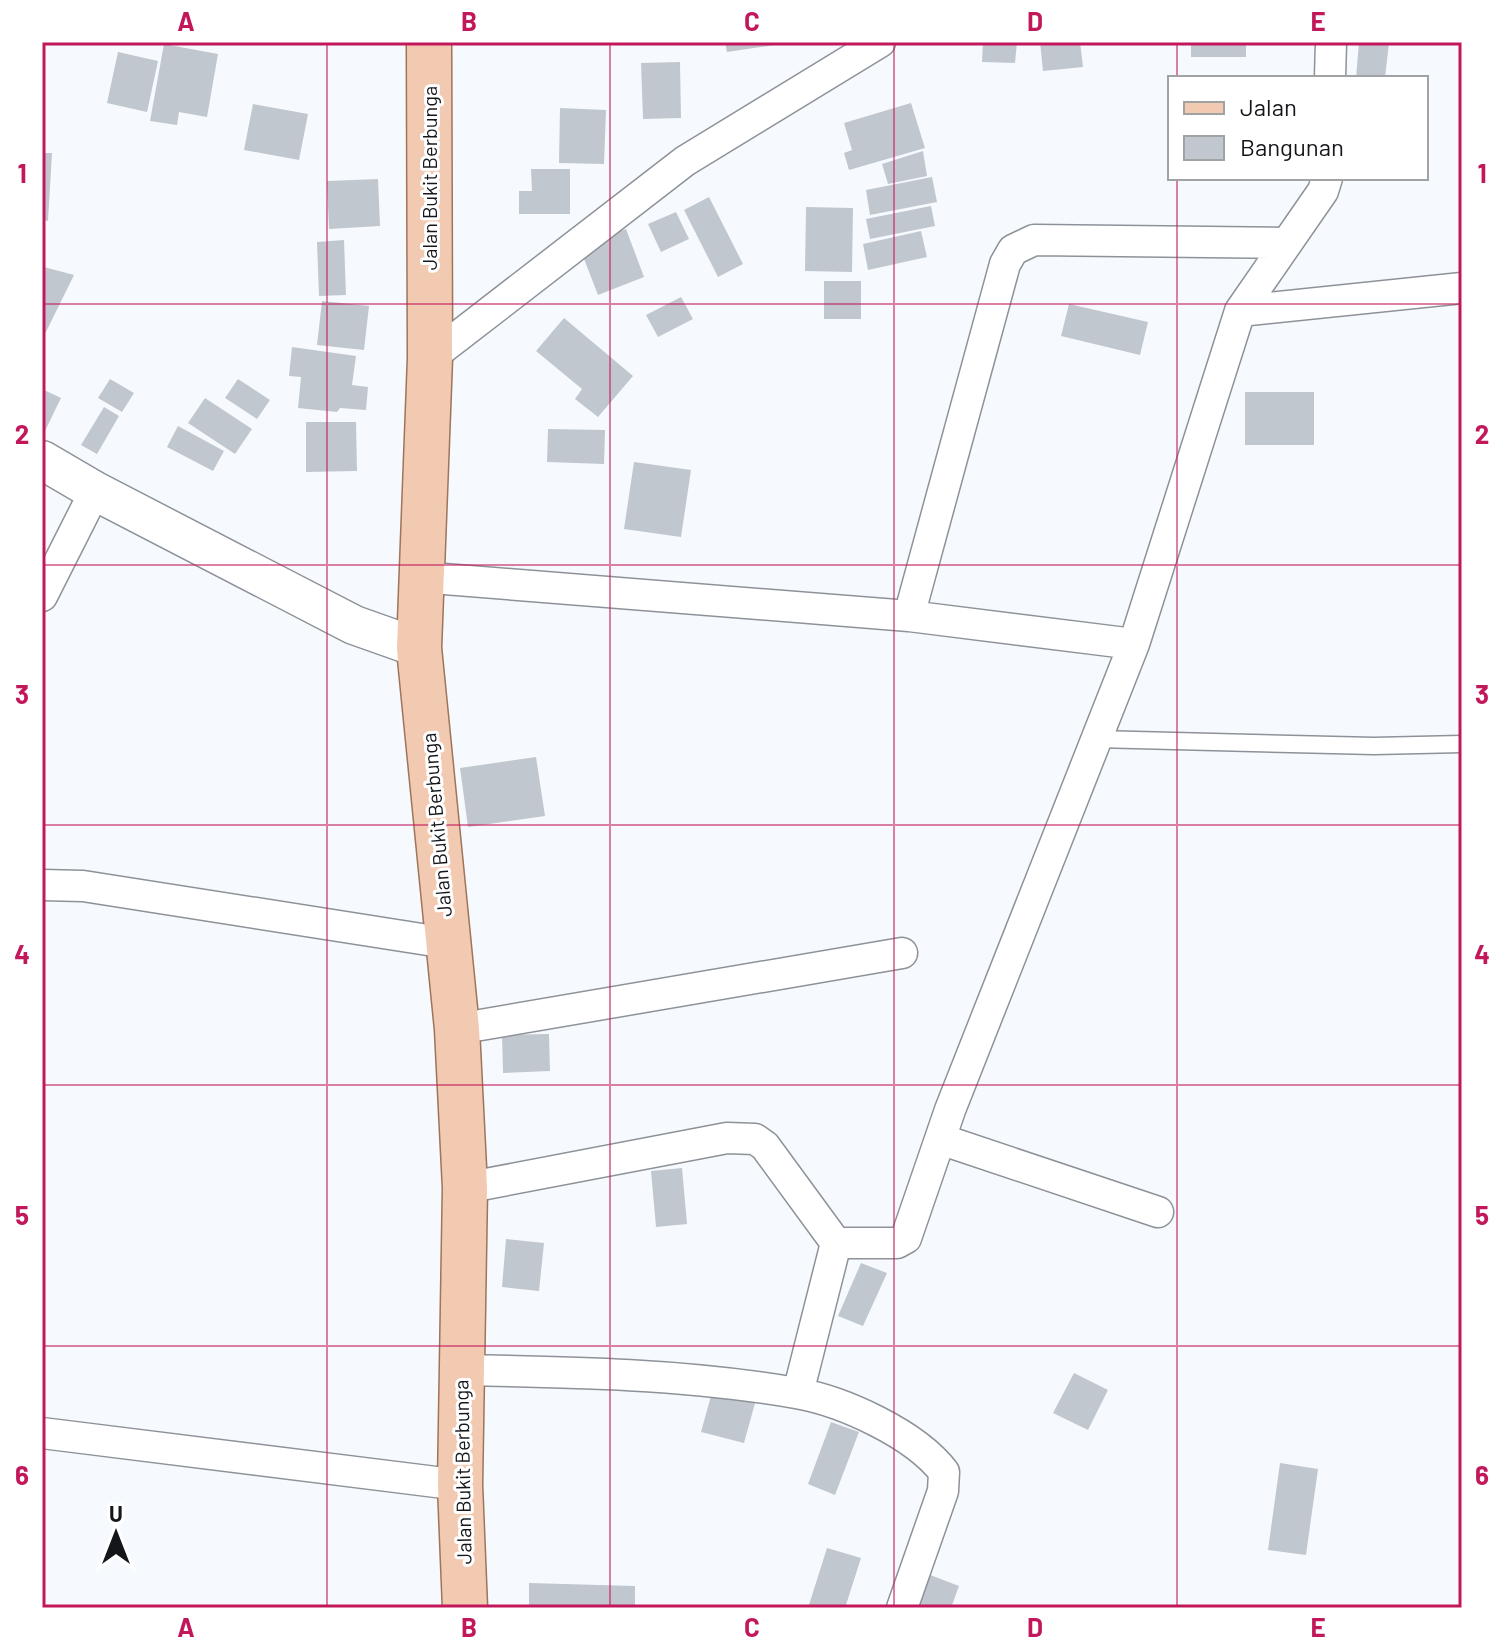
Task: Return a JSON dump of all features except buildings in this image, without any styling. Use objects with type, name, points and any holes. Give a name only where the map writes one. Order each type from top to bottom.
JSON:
[{"type":"main road","name":"Jalan Bukit Berbunga","points":[[429,42],[430,358],[419,577],[419,648],[457,1029],[465,1188],[460,1485],[465,1608]]},
{"type":"street","points":[[430,358],[685,161],[880,42]]},
{"type":"street","points":[[1330,76],[1331,42]]},
{"type":"street","points":[[836,1243],[897,1243],[906,1238],[940,1139],[1134,644],[1240,311],[1323,191],[1326,180]]},
{"type":"street","points":[[909,616],[1005,264],[1013,250],[1034,240],[1285,243]]},
{"type":"street","points":[[1240,311],[1462,288]]},
{"type":"street","points":[[42,460],[95,491],[354,625],[419,648]]},
{"type":"street","points":[[42,596],[95,491]]},
{"type":"street","points":[[419,577],[909,616],[1134,644]]},
{"type":"street","points":[[42,885],[83,886],[447,943]]},
{"type":"street","points":[[457,1029],[902,953]]},
{"type":"street","points":[[465,1188],[727,1138],[755,1139],[765,1146],[836,1243]]},
{"type":"street","points":[[940,1139],[1158,1212]]},
{"type":"street","points":[[798,1393],[836,1243]]},
{"type":"street","points":[[461,1370],[602,1373],[798,1393],[870,1417],[934,1459],[944,1472],[943,1491],[902,1608]]},
{"type":"street","points":[[42,1433],[460,1485]]},
{"type":"lane","points":[[1096,739],[1374,746],[1462,744]]}]
